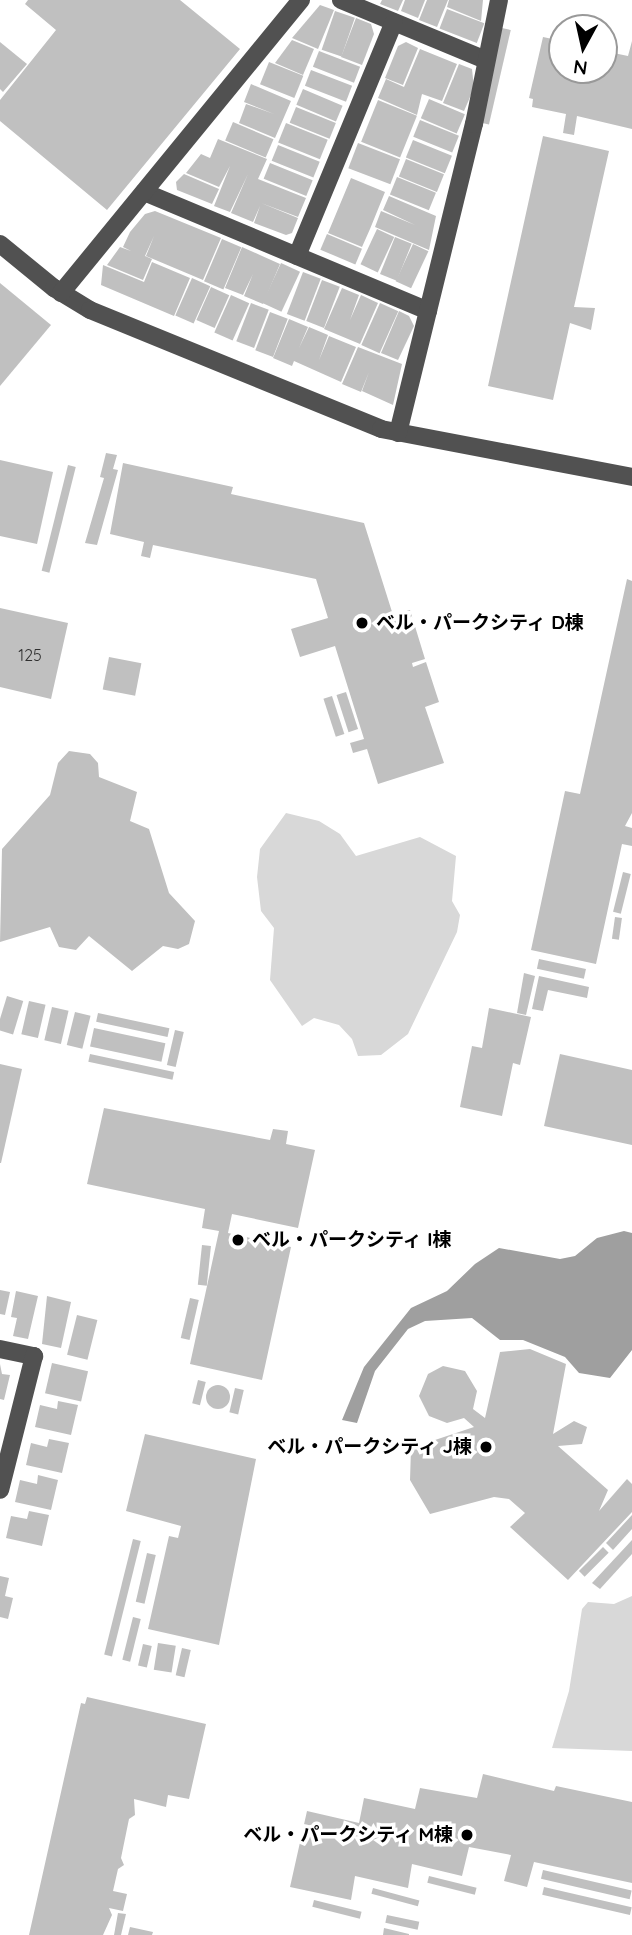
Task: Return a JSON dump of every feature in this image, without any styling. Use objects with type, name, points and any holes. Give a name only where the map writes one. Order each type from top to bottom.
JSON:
[{"type":"street","points":[[61,293],[302,0]]},
{"type":"street","points":[[341,0],[486,60]]},
{"type":"street","points":[[398,433],[499,0]]},
{"type":"street","points":[[297,256],[394,22]]},
{"type":"street","points":[[144,191],[428,311]]},
{"type":"street","points":[[0,244],[61,293],[90,310],[398,433],[632,477]]},
{"type":"street","points":[[0,1349],[34,1356],[0,1490]]},
{"type":"shaded area","points":[[286,813],[319,821],[340,834],[356,856],[420,837],[456,856],[452,901],[460,915],[457,932],[408,1034],[381,1055],[358,1056],[352,1039],[339,1025],[314,1018],[302,1026],[270,980],[274,928],[261,911],[257,877],[260,849]]},
{"type":"shaded area","points":[[624,1231],[632,1233],[632,1350],[610,1378],[579,1373],[565,1357],[523,1340],[500,1340],[472,1318],[425,1321],[408,1329],[375,1371],[357,1423],[342,1420],[364,1367],[411,1308],[447,1291],[475,1264],[499,1248],[560,1259],[575,1256],[597,1238]]},
{"type":"shaded area","points":[[632,1596],[632,1751],[552,1748],[569,1691],[582,1609],[588,1602],[614,1604]]},
{"type":"building","points":[[28,0],[180,0],[240,49],[107,210],[0,121],[0,100],[56,30],[25,4]]},
{"type":"building","points":[[382,0],[403,0],[398,11],[380,4]]},
{"type":"building","points":[[405,0],[425,0],[418,18],[401,11]]},
{"type":"building","points":[[427,0],[448,0],[437,27],[419,20]]},
{"type":"building","points":[[449,0],[483,0],[481,21],[447,7]]},
{"type":"building","points":[[320,5],[334,10],[318,49],[292,38]]},
{"type":"building","points":[[447,9],[484,23],[477,43],[439,29]]},
{"type":"building","points":[[335,11],[355,18],[342,57],[322,50]]},
{"type":"building","points":[[356,18],[371,24],[374,34],[362,65],[341,57]]},
{"type":"building","points":[[502,28],[511,30],[489,125],[480,123]]},
{"type":"building","points":[[543,37],[548,38],[548,84],[618,84],[618,54],[628,56],[632,41],[632,129],[577,116],[574,135],[563,133],[566,114],[532,107],[533,99],[529,98]]},
{"type":"building","points":[[292,40],[314,49],[303,75],[275,63]]},
{"type":"building","points":[[0,42],[27,64],[3,92],[0,89]]},
{"type":"building","points":[[406,42],[418,48],[403,85],[385,78],[398,46]]},
{"type":"building","points":[[420,49],[457,64],[442,101],[422,94],[417,115],[378,98],[386,79],[404,87]]},
{"type":"building","points":[[319,51],[360,67],[354,83],[313,67]]},
{"type":"building","points":[[269,62],[303,76],[294,98],[260,84]]},
{"type":"building","points":[[459,64],[472,69],[474,88],[464,111],[443,103]]},
{"type":"building","points":[[311,70],[352,86],[346,102],[305,86]]},
{"type":"building","points":[[251,84],[291,101],[275,138],[239,123],[246,104],[274,114],[244,102]]},
{"type":"building","points":[[303,89],[343,106],[336,121],[296,105]]},
{"type":"building","points":[[429,99],[465,114],[457,134],[421,118]]},
{"type":"building","points":[[378,100],[417,116],[400,157],[361,142]]},
{"type":"building","points":[[296,107],[336,123],[330,139],[290,123]]},
{"type":"building","points":[[420,120],[459,136],[452,152],[413,137]]},
{"type":"building","points":[[233,122],[274,139],[266,158],[225,140]]},
{"type":"building","points":[[286,123],[328,140],[320,159],[278,142]]},
{"type":"building","points":[[543,136],[609,151],[574,307],[595,308],[591,330],[570,323],[553,400],[488,386]]},
{"type":"building","points":[[218,139],[267,159],[258,179],[306,198],[298,217],[261,203],[298,218],[292,233],[286,235],[254,223],[260,206],[253,222],[231,213],[248,174],[230,212],[214,206],[230,166],[219,187],[186,173],[201,154],[210,158]]},
{"type":"building","points":[[413,140],[452,156],[445,173],[406,158]]},
{"type":"building","points":[[358,143],[400,159],[390,184],[348,168]]},
{"type":"building","points":[[278,145],[320,162],[313,178],[272,161]]},
{"type":"building","points":[[406,159],[444,174],[437,192],[399,177]]},
{"type":"building","points":[[270,163],[313,180],[306,196],[264,179]]},
{"type":"building","points":[[184,174],[219,189],[212,204],[177,190],[176,182]]},
{"type":"building","points":[[397,177],[436,193],[429,210],[390,195]]},
{"type":"building","points":[[351,178],[385,192],[362,247],[328,233]]},
{"type":"building","points":[[389,196],[436,216],[429,250],[375,227],[381,211],[415,225],[383,210]]},
{"type":"building","points":[[155,211],[221,238],[203,280],[146,256],[154,236],[145,256],[152,259],[143,280],[107,265],[120,247],[131,251],[123,247],[130,232],[145,214]]},
{"type":"building","points":[[377,229],[394,237],[378,272],[361,264]]},
{"type":"building","points":[[327,234],[362,249],[355,264],[320,250]]},
{"type":"building","points":[[395,237],[412,244],[397,281],[380,274]]},
{"type":"building","points":[[222,239],[241,247],[223,290],[204,281]]},
{"type":"building","points":[[413,244],[428,251],[411,288],[396,281]]},
{"type":"building","points":[[242,247],[280,264],[263,304],[244,296],[253,274],[243,295],[225,288]]},
{"type":"building","points":[[152,262],[190,278],[174,316],[101,285],[103,265],[144,282]]},
{"type":"building","points":[[281,263],[300,272],[281,312],[262,303]]},
{"type":"building","points":[[303,272],[321,279],[305,321],[287,314]]},
{"type":"building","points":[[192,278],[210,286],[194,324],[175,315]]},
{"type":"building","points":[[322,280],[340,287],[324,328],[306,321]]},
{"type":"building","points":[[0,283],[51,325],[0,386]]},
{"type":"building","points":[[211,287],[229,295],[215,328],[196,320]]},
{"type":"building","points":[[342,288],[359,295],[350,320],[361,295],[378,303],[360,344],[324,329]]},
{"type":"building","points":[[231,295],[249,303],[233,341],[214,332]]},
{"type":"building","points":[[251,303],[269,310],[254,348],[236,341]]},
{"type":"building","points":[[380,303],[398,311],[380,353],[361,345]]},
{"type":"building","points":[[399,311],[409,316],[414,326],[398,360],[381,353]]},
{"type":"building","points":[[270,312],[288,319],[273,357],[255,350]]},
{"type":"building","points":[[289,319],[308,327],[299,348],[309,327],[328,335],[319,360],[329,336],[356,347],[341,382],[294,361],[292,366],[273,358]]},
{"type":"building","points":[[358,347],[402,364],[393,405],[362,391],[369,372],[361,392],[342,384]]},
{"type":"building","points":[[106,453],[117,455],[113,469],[118,470],[97,545],[85,543],[104,478],[100,477]]},
{"type":"building","points":[[0,460],[53,472],[37,544],[0,536]]},
{"type":"building","name":"ベル・パークシティ D棟","points":[[123,463],[233,487],[231,494],[364,523],[393,615],[410,610],[425,659],[412,663],[413,667],[426,662],[439,702],[425,707],[444,763],[378,784],[367,749],[353,753],[350,743],[364,739],[335,646],[300,657],[291,629],[328,618],[316,579],[153,545],[150,558],[141,556],[144,542],[110,534]]},
{"type":"building","points":[[68,465],[76,467],[49,573],[42,571]]},
{"type":"building","points":[[627,579],[632,581],[632,813],[625,826],[632,828],[632,846],[622,844],[596,964],[531,950],[565,791],[580,794]]},
{"type":"building","points":[[0,608],[68,623],[51,699],[0,687]]},
{"type":"building","points":[[109,657],[141,663],[135,696],[103,689]]},
{"type":"building","points":[[346,692],[358,729],[349,732],[336,695]]},
{"type":"building","points":[[332,696],[344,734],[336,737],[323,699]]},
{"type":"building","points":[[69,751],[90,754],[98,763],[99,777],[137,792],[130,821],[149,829],[169,893],[195,921],[189,944],[178,949],[163,946],[132,971],[89,936],[76,950],[59,947],[50,927],[0,942],[2,849],[50,795],[58,763]]},
{"type":"building","points":[[623,872],[631,874],[621,914],[613,912]]},
{"type":"building","points":[[615,917],[622,918],[619,940],[612,939]]},
{"type":"building","points":[[539,959],[586,969],[584,979],[537,969]]},
{"type":"building","points":[[524,973],[535,976],[526,1015],[517,1013]]},
{"type":"building","points":[[539,976],[589,987],[587,998],[548,990],[543,1011],[532,1009]]},
{"type":"building","points":[[7,996],[23,1001],[13,1034],[0,1030],[0,1019]]},
{"type":"building","points":[[29,1001],[46,1005],[38,1038],[21,1034]]},
{"type":"building","points":[[52,1007],[69,1011],[61,1044],[44,1040]]},
{"type":"building","points":[[489,1008],[531,1017],[520,1065],[513,1063],[502,1116],[460,1107],[472,1046],[482,1048]]},
{"type":"building","points":[[75,1012],[91,1016],[82,1049],[67,1045]]},
{"type":"building","points":[[98,1013],[169,1028],[168,1037],[96,1022]]},
{"type":"building","points":[[94,1028],[165,1043],[161,1062],[90,1047]]},
{"type":"building","points":[[175,1030],[184,1032],[176,1067],[167,1065]]},
{"type":"building","points":[[90,1054],[174,1072],[172,1080],[88,1062]]},
{"type":"building","points":[[560,1054],[632,1070],[632,1145],[544,1126]]},
{"type":"building","points":[[0,1064],[22,1069],[1,1163],[0,1163]]},
{"type":"building","name":"ベル・パークシティ I棟","points":[[104,1108],[270,1140],[273,1129],[288,1131],[286,1144],[315,1150],[298,1228],[232,1214],[228,1233],[291,1247],[262,1380],[190,1364],[219,1231],[202,1228],[205,1209],[87,1184]]},
{"type":"building","points":[[202,1245],[211,1246],[207,1286],[198,1285]]},
{"type":"building","points":[[0,1290],[10,1292],[5,1315],[0,1314]]},
{"type":"building","points":[[16,1291],[38,1296],[28,1339],[13,1336],[17,1318],[11,1317]]},
{"type":"building","points":[[47,1296],[71,1302],[61,1348],[42,1344]]},
{"type":"building","points":[[190,1298],[199,1300],[190,1340],[181,1338]]},
{"type":"building","points":[[77,1315],[97,1320],[87,1360],[67,1355]]},
{"type":"building","name":"ベル・パークシティ J棟","points":[[530,1349],[566,1364],[553,1434],[574,1421],[587,1427],[582,1444],[558,1446],[608,1490],[599,1511],[627,1479],[632,1484],[632,1512],[568,1580],[510,1527],[525,1513],[509,1499],[494,1497],[430,1514],[410,1480],[411,1448],[474,1427],[464,1418],[447,1423],[429,1416],[419,1396],[428,1374],[443,1366],[465,1371],[477,1391],[473,1409],[485,1418],[500,1352]]},
{"type":"building","points":[[52,1363],[88,1371],[81,1402],[45,1393]]},
{"type":"building","points":[[0,1364],[2,1374],[10,1375],[4,1400],[0,1399]]},
{"type":"building","points":[[198,1380],[206,1382],[200,1405],[192,1403]]},
{"type":"building","points":[[218,1385],[229,1392],[230,1397],[223,1408],[218,1409],[207,1402],[206,1397],[213,1386]]},
{"type":"building","points":[[235,1388],[244,1390],[238,1414],[229,1412]]},
{"type":"building","points":[[58,1401],[78,1405],[71,1435],[35,1427],[40,1405],[57,1409]]},
{"type":"building","points":[[145,1434],[256,1459],[219,1645],[148,1629],[169,1536],[178,1538],[181,1526],[126,1511]]},
{"type":"building","points":[[49,1439],[69,1443],[62,1473],[26,1465],[31,1443],[47,1447]]},
{"type":"building","points":[[38,1475],[58,1480],[51,1510],[15,1502],[20,1480],[37,1484]]},
{"type":"building","points":[[29,1511],[49,1515],[42,1546],[6,1538],[11,1516],[27,1519]]},
{"type":"building","points":[[632,1515],[632,1529],[613,1550],[606,1543]]},
{"type":"building","points":[[133,1539],[141,1541],[112,1656],[104,1654]]},
{"type":"building","points":[[632,1540],[632,1554],[600,1589],[592,1583]]},
{"type":"building","points":[[603,1547],[609,1553],[585,1577],[579,1571]]},
{"type":"building","points":[[147,1553],[156,1555],[145,1604],[136,1602]]},
{"type":"building","points":[[0,1576],[9,1578],[5,1596],[13,1598],[8,1619],[0,1617]]},
{"type":"building","points":[[133,1617],[141,1619],[130,1662],[122,1660]]},
{"type":"building","points":[[158,1643],[176,1646],[172,1672],[154,1670]]},
{"type":"building","points":[[143,1644],[152,1646],[147,1667],[138,1665]]},
{"type":"building","points":[[182,1648],[191,1650],[184,1677],[176,1675]]},
{"type":"building","points":[[87,1697],[206,1724],[189,1799],[168,1795],[166,1807],[134,1799],[135,1815],[129,1819],[121,1858],[124,1865],[118,1869],[113,1891],[127,1894],[123,1911],[109,1908],[112,1915],[103,1935],[29,1935],[81,1703],[85,1704]]},
{"type":"building","name":"ベル・パークシティ M棟","points":[[483,1774],[554,1791],[556,1786],[632,1802],[632,1883],[534,1862],[527,1887],[504,1881],[511,1855],[469,1847],[462,1876],[412,1864],[408,1888],[355,1876],[351,1900],[290,1887],[307,1811],[359,1823],[364,1798],[415,1809],[420,1788],[477,1798]]},
{"type":"building","points":[[543,1870],[632,1890],[630,1899],[541,1879]]},
{"type":"building","points":[[429,1876],[477,1888],[475,1895],[427,1883]]},
{"type":"building","points":[[544,1887],[632,1907],[630,1915],[542,1895]]},
{"type":"building","points":[[373,1888],[419,1900],[418,1906],[371,1894]]},
{"type":"building","points":[[314,1900],[362,1912],[360,1919],[312,1907]]},
{"type":"building","points":[[118,1913],[126,1914],[121,1935],[114,1935]]},
{"type":"building","points":[[387,1915],[419,1922],[418,1930],[385,1923]]},
{"type":"building","points":[[130,1927],[153,1932],[152,1935],[128,1935]]},
{"type":"building","points":[[384,1928],[409,1934],[409,1935],[383,1935]]},
{"type":"place","name":"ベル・パークシティ D棟","points":[[362,623]]},
{"type":"place","name":"ベル・パークシティ I棟","points":[[238,1240]]},
{"type":"place","name":"ベル・パークシティ J棟","points":[[486,1447]]},
{"type":"place","name":"ベル・パークシティ M棟","points":[[467,1835]]}]
